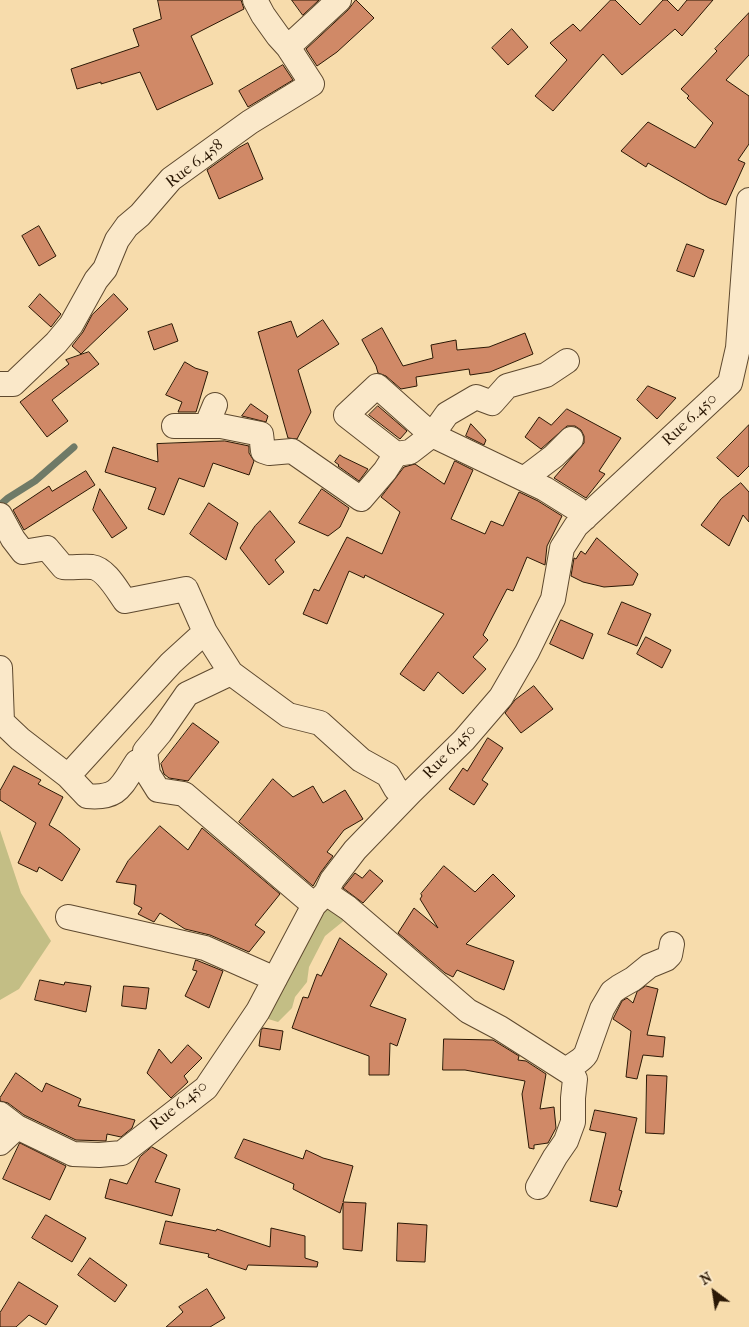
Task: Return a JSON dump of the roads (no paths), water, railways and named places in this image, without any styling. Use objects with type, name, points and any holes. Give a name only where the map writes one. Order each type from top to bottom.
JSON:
[{"type":"street","name":"Rue 6.458","points":[[0,384],[13,384],[56,343],[71,325],[96,280],[105,269],[117,240],[127,226],[140,215],[171,179],[250,122],[312,84],[255,0]]},
{"type":"street","points":[[288,47],[339,0]]},
{"type":"street","name":"Rue 6.450","points":[[6,1128],[72,1154],[99,1155],[122,1153],[206,1088],[258,1011],[284,960],[332,880],[355,850],[464,740],[501,697],[527,652],[553,599],[562,548],[576,526],[730,383],[738,348],[749,200]]},
{"type":"street","points":[[567,361],[546,375],[507,386],[492,403],[476,398],[447,414],[432,435],[410,452],[396,454],[346,416],[378,386],[432,435],[525,478],[577,509],[585,518]]},
{"type":"street","points":[[174,426],[218,416],[261,434],[263,451],[269,453],[292,451],[361,499],[385,471],[396,454]]},
{"type":"street","points":[[525,478],[554,456],[571,439]]},
{"type":"street","points":[[0,515],[13,539],[23,552],[47,548],[63,567],[98,569],[125,601],[186,589],[205,632],[231,673],[288,715],[320,723],[361,760],[388,775],[396,789],[402,793],[411,792]]},
{"type":"street","points":[[68,776],[171,663],[205,632]]},
{"type":"street","points":[[0,668],[2,722],[20,739],[68,776],[87,796],[108,796],[118,791],[137,762],[148,774],[158,790],[184,794],[320,899],[362,919],[468,1011],[500,1028],[566,1070],[575,1079],[573,1122],[566,1141],[555,1156],[538,1187]]},
{"type":"street","points":[[148,774],[145,752],[187,694],[231,673]]},
{"type":"street","points":[[68,917],[205,948],[275,979]]},
{"type":"street","points":[[566,1070],[574,1063],[583,1059],[586,1054],[602,1009],[612,992],[633,979],[648,966],[666,959],[670,955],[672,944]]},
{"type":"waterway","points":[[0,505],[35,481],[74,447]]}]
